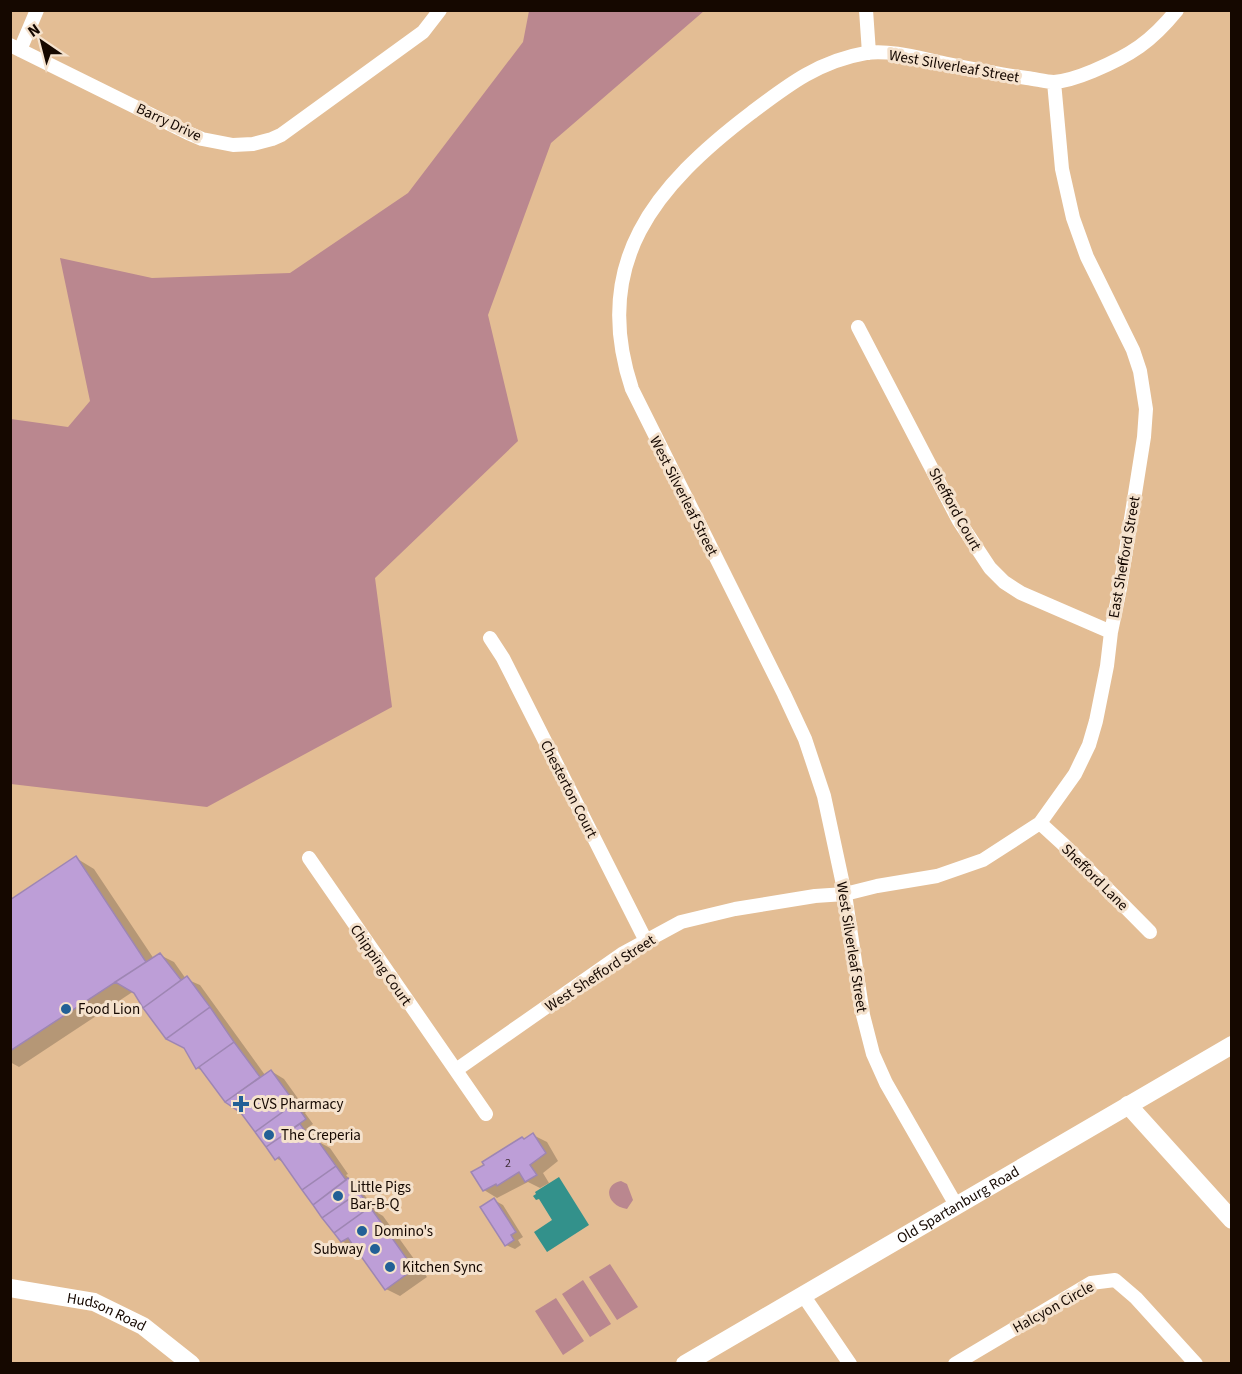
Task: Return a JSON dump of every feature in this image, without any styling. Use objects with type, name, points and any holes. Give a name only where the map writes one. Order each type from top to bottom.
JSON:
[{"type":"street","points":[[15,47],[37,10]]},
{"type":"street","name":"Barry Drive","points":[[15,47],[188,133],[233,145],[253,144],[281,135],[423,32],[440,10]]},
{"type":"street","points":[[866,10],[869,53]]},
{"type":"street","points":[[1054,82],[1079,77],[1123,58],[1151,38],[1177,10]]},
{"type":"street","name":"West Silverleaf Street","points":[[956,1205],[886,1083],[873,1054],[862,1015],[845,894],[824,796],[805,739],[640,409],[625,370],[618,318],[622,281],[636,237],[655,205],[674,181],[738,123],[798,78],[842,58],[869,53],[897,54],[1009,76],[1054,82]]},
{"type":"street","name":"East Shefford Street","points":[[845,894],[937,876],[964,868],[998,852],[1040,823],[1075,774],[1089,745],[1107,666],[1125,558],[1144,437],[1145,391],[1133,350],[1087,257],[1073,218],[1062,169],[1054,82]]},
{"type":"street","name":"Shefford Court","points":[[858,327],[958,520],[990,568],[1004,582],[1021,593],[1111,632]]},
{"type":"street","name":"Chesterton Court","points":[[490,638],[503,658],[646,941]]},
{"type":"street","name":"Shefford Lane","points":[[1040,823],[1150,932]]},
{"type":"street","name":"Chipping Court","points":[[309,858],[456,1070]]},
{"type":"street","name":"West Shefford Street","points":[[456,1070],[622,954],[681,922],[708,914],[815,896],[845,894]]},
{"type":"street","name":"Old Spartanburg Road","points":[[685,1364],[1232,1045]]},
{"type":"street","points":[[456,1070],[486,1114]]},
{"type":"street","points":[[1128,1105],[1232,1220]]},
{"type":"street","name":"Halcyon Circle","points":[[955,1364],[1091,1283],[1115,1280],[1136,1298],[1196,1364]]},
{"type":"street","name":"Hudson Road","points":[[10,1288],[94,1302],[143,1326],[191,1364]]},
{"type":"street","points":[[803,1295],[850,1364]]},
{"type":"shaded area","points":[[529,11],[704,11],[551,143],[488,315],[518,441],[375,578],[392,707],[207,807],[11,784],[11,419],[68,427],[90,401],[60,258],[152,278],[290,273],[408,193],[523,42]]},
{"type":"shaded area","points":[[621,1181],[627,1184],[633,1200],[627,1209],[615,1204],[609,1195],[611,1187]]},
{"type":"shaded area","points":[[610,1264],[638,1307],[617,1320],[589,1277]]},
{"type":"shaded area","points":[[583,1280],[611,1324],[590,1337],[562,1294]]},
{"type":"shaded area","points":[[556,1298],[584,1341],[563,1355],[535,1311]]},
{"type":"water","points":[[559,1177],[589,1225],[547,1252],[534,1232],[552,1220],[539,1199],[536,1200],[533,1196],[535,1192]]},
{"type":"building","points":[[76,856],[146,962],[10,1051],[10,900]]},
{"type":"building","points":[[160,953],[181,980],[143,1008],[134,993],[115,982]]},
{"type":"building","points":[[187,976],[210,1007],[166,1039],[143,1008]]},
{"type":"building","points":[[210,1007],[234,1042],[196,1069],[184,1048],[166,1039]]},
{"type":"building","points":[[234,1042],[260,1077],[225,1102],[199,1067]]},
{"type":"building","points":[[271,1070],[295,1103],[255,1132],[241,1113],[225,1102]]},
{"type":"building","points":[[295,1103],[306,1119],[266,1147],[255,1132]]},
{"type":"building","points":[[300,1124],[312,1141],[316,1138],[336,1166],[302,1190],[279,1157],[275,1160],[266,1147]]},
{"type":"building","points":[[533,1133],[546,1153],[530,1165],[537,1175],[525,1182],[519,1172],[497,1186],[496,1184],[483,1191],[471,1172],[484,1165],[482,1162],[522,1137],[524,1139]]},
{"type":"building","points":[[336,1166],[346,1180],[313,1205],[302,1190]]},
{"type":"building","points":[[348,1178],[359,1192],[322,1218],[313,1205]]},
{"type":"building","points":[[359,1192],[370,1207],[334,1233],[322,1218]]},
{"type":"building","points":[[494,1198],[516,1232],[511,1235],[514,1240],[505,1246],[480,1207]]},
{"type":"building","points":[[370,1207],[414,1269],[385,1290],[348,1238],[341,1242],[334,1233]]},
{"type":"place","name":"Food Lion","points":[[66,1009]]},
{"type":"place","name":"CVS Pharmacy","points":[[241,1104]]},
{"type":"place","name":"The Creperia","points":[[269,1135]]},
{"type":"place","name":"Little Pigs Bar-B-Q","points":[[338,1196]]},
{"type":"place","name":"Domino's","points":[[362,1231]]},
{"type":"place","name":"Subway","points":[[375,1249]]},
{"type":"place","name":"Kitchen Sync","points":[[390,1267]]}]
